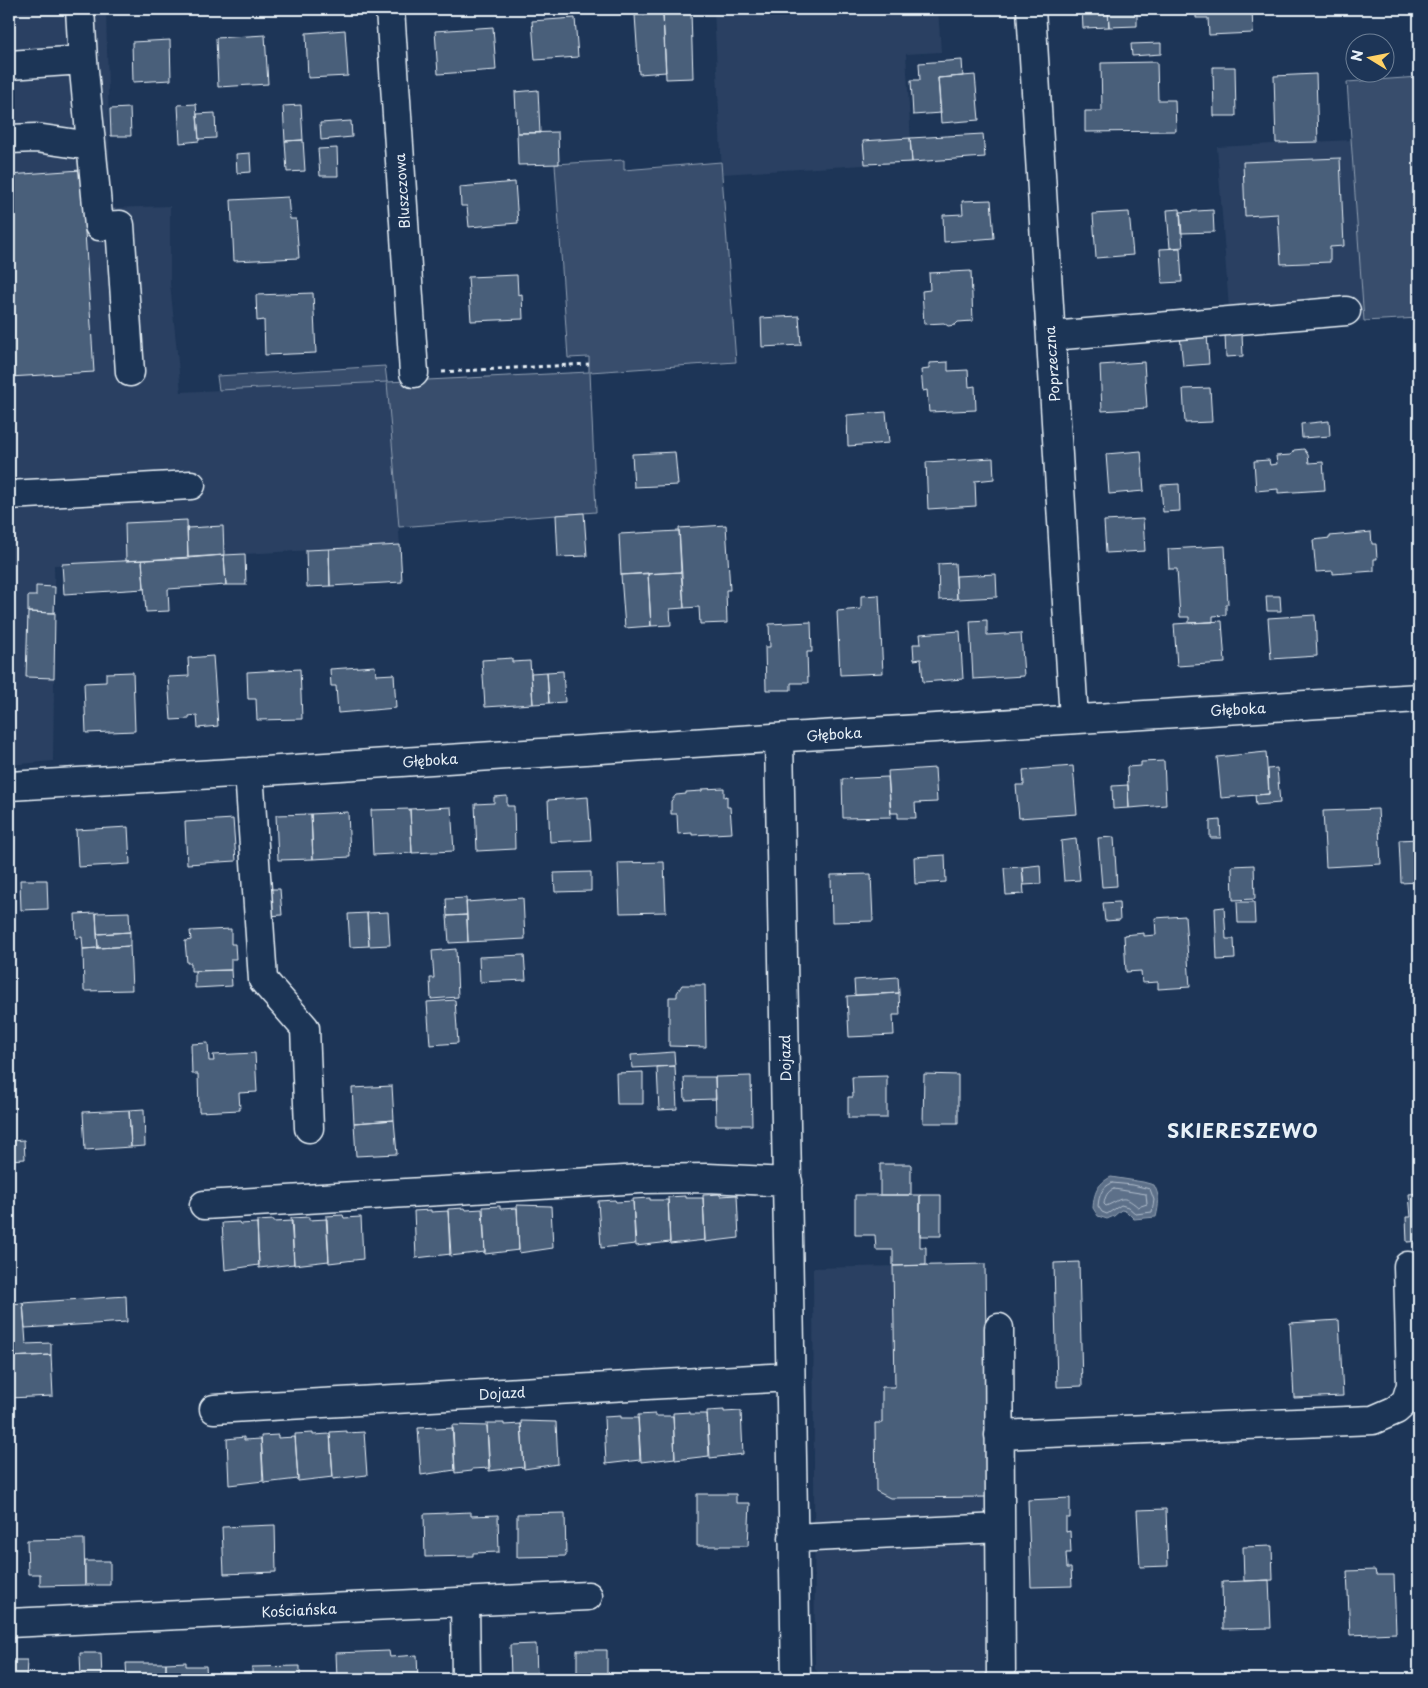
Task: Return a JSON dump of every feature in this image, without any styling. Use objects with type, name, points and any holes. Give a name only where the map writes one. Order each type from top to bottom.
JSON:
[{"type":"street","points":[[80,9],[99,226],[120,225],[130,372]]},
{"type":"street","name":"Bluszczowa","points":[[390,9],[414,373]]},
{"type":"street","name":"Poprzeczna","points":[[1030,9],[1074,719]]},
{"type":"street","points":[[9,65],[83,60]]},
{"type":"street","points":[[9,138],[36,138],[91,146]]},
{"type":"street","points":[[1051,336],[1346,311]]},
{"type":"street","points":[[9,495],[191,485]]},
{"type":"street","name":"Głęboka","points":[[9,786],[1419,698]]},
{"type":"street","name":"Dojazd","points":[[778,738],[788,1182],[796,1679]]},
{"type":"street","points":[[249,772],[263,980],[305,1028],[309,1128]]},
{"type":"street","points":[[204,1205],[640,1179],[708,1178],[788,1182]]},
{"type":"street","points":[[999,1436],[1374,1420],[1396,1410],[1406,1402],[1411,1385],[1408,1266]]},
{"type":"street","points":[[999,1328],[1002,1679]]},
{"type":"street","name":"Dojazd","points":[[214,1409],[790,1378]]},
{"type":"street","points":[[793,1538],[1000,1528]]},
{"type":"street","name":"Kościańska","points":[[9,1623],[588,1596]]},
{"type":"street","points":[[465,1602],[466,1679]]},
{"type":"path","points":[[414,373],[589,364]]},
{"type":"shaded area","points":[[9,9],[106,9],[111,208],[170,206],[170,283],[181,392],[387,382],[400,545],[54,565],[53,761],[9,765]]},
{"type":"shaded area","points":[[714,9],[938,9],[941,52],[906,54],[912,162],[722,174]]},
{"type":"shaded area","points":[[1419,77],[1419,318],[1364,321],[1347,82],[1396,82],[1396,79]]},
{"type":"shaded area","points":[[1352,140],[1364,321],[1207,334],[1229,309],[1217,147]]},
{"type":"shaded area","points":[[624,160],[624,170],[721,162],[736,362],[590,372],[596,512],[399,527],[387,382],[589,372],[589,357],[568,358],[555,164]]},
{"type":"shaded area","points":[[385,366],[387,382],[219,390],[217,376]]},
{"type":"shaded area","points":[[985,1264],[989,1679],[824,1679],[815,1669],[813,1268]]},
{"type":"water","points":[[1111,1177],[1154,1185],[1158,1201],[1156,1217],[1134,1219],[1126,1211],[1121,1210],[1107,1219],[1098,1216],[1093,1208],[1095,1193],[1102,1183]]},
{"type":"building","points":[[1082,9],[1108,9],[1109,27],[1083,28]]},
{"type":"building","points":[[1108,9],[1137,9],[1137,26],[1109,27]]},
{"type":"building","points":[[1196,9],[1252,9],[1253,33],[1209,35],[1208,18],[1196,18]]},
{"type":"building","points":[[691,12],[693,78],[666,79],[663,14]]},
{"type":"building","points":[[663,14],[666,72],[639,74],[635,15]]},
{"type":"building","points":[[575,18],[578,57],[535,60],[532,21]]},
{"type":"building","points":[[493,27],[496,70],[438,74],[435,31]]},
{"type":"building","points":[[345,30],[348,76],[308,78],[306,33]]},
{"type":"building","points":[[265,35],[268,84],[218,87],[216,38]]},
{"type":"building","points":[[170,40],[171,80],[133,82],[132,42]]},
{"type":"building","points":[[1161,43],[1161,54],[1132,56],[1131,44]]},
{"type":"building","points":[[962,60],[963,76],[938,78],[941,113],[913,115],[911,80],[920,80],[919,63]]},
{"type":"building","points":[[1157,62],[1158,100],[1175,100],[1176,131],[1085,132],[1085,111],[1102,111],[1101,63]]},
{"type":"building","points":[[1213,67],[1235,67],[1236,116],[1214,116]]},
{"type":"building","points":[[1316,74],[1318,142],[1276,143],[1274,76]]},
{"type":"building","points":[[975,75],[979,120],[941,123],[938,78]]},
{"type":"building","points":[[538,90],[540,133],[517,133],[515,92]]},
{"type":"building","points":[[196,104],[199,141],[180,143],[178,105]]},
{"type":"building","points":[[301,105],[303,140],[285,141],[283,106]]},
{"type":"building","points":[[130,108],[131,136],[111,136],[110,109]]},
{"type":"building","points":[[215,113],[216,138],[199,139],[197,114]]},
{"type":"building","points":[[351,121],[352,137],[321,140],[320,123]]},
{"type":"building","points":[[558,132],[559,164],[518,165],[517,133]]},
{"type":"building","points":[[983,134],[985,157],[912,162],[910,138]]},
{"type":"building","points":[[910,138],[912,162],[865,164],[863,141]]},
{"type":"building","points":[[303,140],[305,171],[287,172],[285,141]]},
{"type":"building","points":[[337,148],[338,176],[320,176],[318,149]]},
{"type":"building","points":[[250,153],[251,172],[237,173],[236,154]]},
{"type":"building","points":[[1340,158],[1344,246],[1330,247],[1330,262],[1281,264],[1278,214],[1245,216],[1243,162]]},
{"type":"building","points":[[81,170],[94,372],[9,377],[9,175]]},
{"type":"building","points":[[515,182],[518,223],[469,227],[467,206],[461,206],[460,187]]},
{"type":"building","points":[[288,197],[290,219],[296,219],[299,258],[234,261],[231,200]]},
{"type":"building","points":[[991,200],[994,238],[944,242],[943,215],[963,214],[962,201]]},
{"type":"building","points":[[1180,209],[1183,247],[1170,248],[1167,210]]},
{"type":"building","points":[[1213,210],[1214,232],[1181,233],[1180,212]]},
{"type":"building","points":[[1129,212],[1133,255],[1096,258],[1093,214]]},
{"type":"building","points":[[1180,248],[1182,282],[1162,283],[1160,249]]},
{"type":"building","points":[[971,271],[973,321],[958,322],[955,325],[948,326],[944,323],[924,324],[922,291],[930,290],[929,273]]},
{"type":"building","points":[[517,275],[518,295],[522,294],[523,319],[471,321],[468,277]]},
{"type":"building","points":[[313,293],[316,353],[265,355],[264,320],[257,321],[256,295]]},
{"type":"building","points":[[799,316],[801,345],[762,347],[761,318]]},
{"type":"building","points":[[1207,334],[1209,364],[1183,366],[1180,336]]},
{"type":"building","points":[[1225,334],[1242,334],[1243,356],[1226,357]]},
{"type":"building","points":[[948,362],[948,371],[968,370],[969,387],[975,386],[976,410],[929,412],[927,390],[923,391],[921,370],[929,369],[929,363]]},
{"type":"building","points":[[1144,362],[1147,408],[1102,411],[1100,365]]},
{"type":"building","points":[[1210,388],[1212,422],[1185,423],[1183,389]]},
{"type":"building","points":[[886,412],[889,443],[848,446],[847,415]]},
{"type":"building","points":[[1329,421],[1330,436],[1302,438],[1301,424]]},
{"type":"building","points":[[1304,449],[1308,455],[1309,463],[1323,462],[1325,490],[1278,493],[1278,489],[1256,491],[1254,461],[1269,460],[1270,465],[1277,464],[1276,456],[1291,455],[1294,450]]},
{"type":"building","points":[[1141,451],[1144,491],[1109,494],[1106,454]]},
{"type":"building","points":[[675,452],[678,485],[634,487],[632,454]]},
{"type":"building","points":[[993,458],[994,479],[975,481],[976,506],[928,509],[926,462]]},
{"type":"building","points":[[1179,484],[1180,511],[1163,512],[1161,485]]},
{"type":"building","points":[[584,513],[587,556],[558,557],[556,515]]},
{"type":"building","points":[[1143,519],[1145,551],[1106,553],[1104,521]]},
{"type":"building","points":[[187,520],[188,558],[126,561],[125,523]]},
{"type":"building","points":[[726,525],[730,590],[726,590],[727,623],[700,624],[699,607],[684,608],[679,528]]},
{"type":"building","points":[[223,526],[224,555],[188,558],[187,528]]},
{"type":"building","points":[[679,531],[681,572],[621,575],[619,534]]},
{"type":"building","points":[[1371,532],[1372,544],[1376,544],[1377,559],[1374,559],[1374,571],[1333,574],[1333,571],[1316,572],[1313,540],[1330,538],[1330,536]]},
{"type":"building","points":[[400,545],[402,582],[330,586],[329,549]]},
{"type":"building","points":[[1225,546],[1228,604],[1226,604],[1226,615],[1213,616],[1213,622],[1189,623],[1189,617],[1180,617],[1177,569],[1169,569],[1168,549]]},
{"type":"building","points":[[329,549],[330,586],[307,587],[306,550]]},
{"type":"building","points":[[245,554],[246,585],[226,585],[224,555]]},
{"type":"building","points":[[224,555],[226,585],[168,589],[169,611],[146,612],[142,560]]},
{"type":"building","points":[[142,560],[144,589],[64,594],[62,564]]},
{"type":"building","points":[[955,563],[957,599],[939,600],[938,564]]},
{"type":"building","points":[[681,572],[684,608],[670,609],[671,625],[651,626],[648,574]]},
{"type":"building","points":[[648,573],[651,626],[625,628],[621,575]]},
{"type":"building","points":[[996,574],[997,597],[957,599],[956,576]]},
{"type":"building","points":[[36,586],[55,587],[54,613],[28,612],[28,596],[36,596]]},
{"type":"building","points":[[879,595],[883,673],[840,675],[837,611],[861,609],[861,596]]},
{"type":"building","points":[[1266,596],[1280,596],[1281,611],[1267,611]]},
{"type":"building","points":[[28,612],[55,613],[54,678],[26,677]]},
{"type":"building","points":[[1315,615],[1317,656],[1271,659],[1268,618]]},
{"type":"building","points":[[987,620],[987,635],[1021,633],[1024,676],[973,679],[970,621]]},
{"type":"building","points":[[1222,621],[1225,663],[1177,666],[1174,624]]},
{"type":"building","points":[[811,622],[812,652],[807,652],[808,683],[791,683],[791,690],[766,690],[765,647],[770,647],[769,624]]},
{"type":"building","points":[[960,631],[963,679],[923,682],[921,659],[914,660],[913,644],[921,644],[920,634]]},
{"type":"building","points":[[213,656],[218,726],[198,728],[197,715],[189,716],[189,719],[171,720],[168,677],[189,676],[188,658]]},
{"type":"building","points":[[512,658],[512,662],[530,661],[533,704],[485,707],[482,660]]},
{"type":"building","points":[[375,666],[376,675],[394,674],[396,708],[338,713],[336,686],[331,686],[330,669]]},
{"type":"building","points":[[300,669],[302,719],[257,720],[256,699],[248,699],[247,672]]},
{"type":"building","points":[[563,671],[565,702],[549,703],[547,672]]},
{"type":"building","points":[[133,672],[135,731],[86,733],[84,683],[106,682],[106,673]]},
{"type":"building","points":[[547,672],[549,703],[533,704],[531,673]]},
{"type":"building","points":[[1266,752],[1269,794],[1221,798],[1217,757]]},
{"type":"building","points":[[1164,761],[1166,805],[1129,808],[1127,767],[1141,766],[1141,762]]},
{"type":"building","points":[[1073,766],[1077,814],[1019,818],[1016,785],[1024,785],[1023,770]]},
{"type":"building","points":[[935,768],[937,802],[915,803],[916,818],[898,818],[898,813],[891,813],[888,771]]},
{"type":"building","points":[[1277,768],[1280,803],[1256,805],[1255,795],[1269,794],[1268,769]]},
{"type":"building","points":[[888,777],[891,817],[843,818],[842,779]]},
{"type":"building","points":[[1128,785],[1129,808],[1113,809],[1112,786]]},
{"type":"building","points":[[724,788],[724,797],[727,796],[727,807],[730,807],[732,833],[678,834],[677,814],[671,814],[671,801],[676,795],[702,791],[702,789]]},
{"type":"building","points":[[507,796],[507,806],[514,806],[515,849],[477,851],[475,804],[494,803],[494,797]]},
{"type":"building","points":[[588,797],[591,840],[550,842],[548,800]]},
{"type":"building","points":[[451,807],[454,851],[412,853],[410,809]]},
{"type":"building","points":[[410,809],[412,853],[373,855],[371,810]]},
{"type":"building","points":[[1378,809],[1381,864],[1326,867],[1323,811]]},
{"type":"building","points":[[348,812],[350,857],[313,859],[311,814]]},
{"type":"building","points":[[311,814],[313,859],[278,860],[276,815]]},
{"type":"building","points":[[233,819],[236,861],[187,864],[185,822]]},
{"type":"building","points":[[1220,820],[1221,838],[1210,838],[1210,821]]},
{"type":"building","points":[[128,827],[130,864],[78,867],[76,830]]},
{"type":"building","points":[[1114,837],[1117,886],[1102,887],[1098,838]]},
{"type":"building","points":[[1076,839],[1080,880],[1064,881],[1061,841]]},
{"type":"building","points":[[1418,839],[1419,882],[1401,883],[1399,840]]},
{"type":"building","points":[[945,855],[946,882],[915,884],[914,857]]},
{"type":"building","points":[[664,862],[666,912],[620,913],[618,863]]},
{"type":"building","points":[[1040,865],[1041,884],[1024,885],[1022,867]]},
{"type":"building","points":[[1254,865],[1255,899],[1233,900],[1232,866]]},
{"type":"building","points":[[1022,867],[1024,894],[1006,895],[1004,868]]},
{"type":"building","points":[[591,872],[591,891],[555,892],[554,873]]},
{"type":"building","points":[[871,874],[873,921],[832,922],[831,875]]},
{"type":"building","points":[[20,880],[47,880],[48,909],[21,910]]},
{"type":"building","points":[[267,889],[280,889],[282,915],[268,916]]},
{"type":"building","points":[[466,898],[467,915],[447,916],[446,899]]},
{"type":"building","points":[[523,898],[525,939],[468,942],[466,902]]},
{"type":"building","points":[[1119,902],[1120,920],[1105,921],[1103,903]]},
{"type":"building","points":[[1237,902],[1254,902],[1255,923],[1238,923]]},
{"type":"building","points":[[1224,907],[1226,939],[1234,939],[1235,959],[1217,960],[1215,908]]},
{"type":"building","points":[[129,912],[130,932],[97,934],[96,913]]},
{"type":"building","points":[[388,912],[390,945],[369,946],[367,913]]},
{"type":"building","points":[[96,913],[98,948],[83,949],[82,937],[76,938],[75,914]]},
{"type":"building","points":[[367,913],[369,946],[350,947],[348,914]]},
{"type":"building","points":[[467,915],[468,942],[449,943],[447,916]]},
{"type":"building","points":[[1185,916],[1190,987],[1158,989],[1158,982],[1142,983],[1141,971],[1126,972],[1124,935],[1144,933],[1144,936],[1156,935],[1155,918]]},
{"type":"building","points":[[231,929],[231,944],[235,944],[236,959],[231,959],[231,970],[191,971],[191,963],[187,963],[185,941],[191,940],[190,931]]},
{"type":"building","points":[[130,932],[130,946],[98,948],[97,934]]},
{"type":"building","points":[[130,946],[132,990],[84,991],[83,949]]},
{"type":"building","points":[[456,949],[458,997],[431,999],[430,978],[434,978],[432,951]]},
{"type":"building","points":[[524,955],[526,980],[480,982],[479,957]]},
{"type":"building","points":[[231,970],[232,986],[195,988],[195,971]]},
{"type":"building","points":[[898,977],[899,993],[855,995],[854,980]]},
{"type":"building","points":[[682,985],[705,985],[706,1047],[669,1046],[669,997],[677,997],[677,993]]},
{"type":"building","points":[[899,993],[900,1015],[893,1015],[894,1035],[849,1037],[847,996]]},
{"type":"building","points":[[455,1000],[458,1043],[430,1045],[427,1002]]},
{"type":"building","points":[[208,1043],[209,1061],[214,1061],[213,1055],[255,1053],[257,1092],[239,1093],[240,1110],[199,1112],[198,1074],[192,1074],[191,1044]]},
{"type":"building","points":[[674,1052],[675,1066],[632,1068],[631,1055]]},
{"type":"building","points":[[675,1066],[677,1109],[659,1110],[657,1067]]},
{"type":"building","points":[[643,1072],[643,1104],[617,1104],[616,1073]]},
{"type":"building","points":[[924,1074],[958,1075],[958,1123],[923,1123]]},
{"type":"building","points":[[751,1076],[752,1125],[716,1125],[715,1077]]},
{"type":"building","points":[[887,1076],[887,1118],[848,1118],[848,1097],[853,1097],[852,1077]]},
{"type":"building","points":[[684,1077],[715,1077],[716,1099],[685,1100]]},
{"type":"building","points":[[392,1086],[394,1120],[354,1123],[352,1088]]},
{"type":"building","points":[[144,1109],[145,1146],[131,1147],[129,1110]]},
{"type":"building","points":[[129,1110],[131,1147],[85,1150],[83,1112]]},
{"type":"building","points":[[394,1120],[397,1154],[356,1156],[354,1123]]},
{"type":"building","points":[[24,1140],[25,1159],[9,1160],[9,1141]]},
{"type":"building","points":[[880,1164],[911,1164],[911,1195],[880,1195]]},
{"type":"building","points":[[1419,1193],[1419,1241],[1407,1242],[1406,1217],[1411,1217],[1409,1194]]},
{"type":"building","points":[[720,1194],[720,1196],[737,1195],[739,1238],[705,1242],[703,1195]]},
{"type":"building","points":[[855,1195],[920,1195],[920,1247],[926,1247],[926,1265],[893,1266],[893,1250],[876,1250],[875,1235],[855,1235]]},
{"type":"building","points":[[920,1195],[941,1195],[941,1236],[920,1236]]},
{"type":"building","points":[[685,1196],[685,1198],[703,1198],[705,1240],[670,1244],[668,1197]]},
{"type":"building","points":[[650,1198],[650,1200],[668,1200],[670,1242],[636,1246],[633,1199]]},
{"type":"building","points":[[615,1200],[616,1202],[633,1201],[635,1244],[601,1248],[598,1201]]},
{"type":"building","points":[[517,1205],[551,1206],[553,1248],[519,1253]]},
{"type":"building","points":[[500,1206],[500,1209],[517,1208],[519,1250],[485,1254],[483,1207]]},
{"type":"building","points":[[465,1208],[466,1210],[482,1209],[485,1252],[450,1256],[448,1209]]},
{"type":"building","points":[[431,1210],[431,1212],[448,1211],[451,1254],[416,1258],[414,1211]]},
{"type":"building","points":[[343,1215],[344,1218],[361,1217],[363,1259],[329,1263],[326,1216]]},
{"type":"building","points":[[309,1217],[309,1220],[327,1219],[329,1261],[294,1265],[291,1218]]},
{"type":"building","points":[[274,1220],[274,1222],[292,1221],[294,1264],[259,1268],[257,1221]]},
{"type":"building","points":[[239,1222],[240,1224],[257,1223],[259,1265],[225,1270],[222,1223]]},
{"type":"building","points":[[1079,1262],[1082,1386],[1057,1387],[1054,1263]]},
{"type":"building","points":[[985,1264],[988,1497],[890,1498],[876,1491],[875,1423],[882,1423],[882,1387],[895,1387],[893,1266]]},
{"type":"building","points":[[9,1275],[11,1304],[9,1304]]},
{"type":"building","points":[[126,1296],[127,1322],[25,1328],[23,1303]]},
{"type":"building","points":[[23,1303],[26,1344],[51,1343],[51,1355],[9,1357],[9,1304]]},
{"type":"building","points":[[1339,1320],[1343,1396],[1294,1398],[1290,1323]]},
{"type":"building","points":[[51,1355],[53,1396],[9,1398],[9,1357]]},
{"type":"building","points":[[724,1410],[724,1412],[741,1411],[743,1454],[710,1458],[707,1411]]},
{"type":"building","points":[[690,1412],[690,1414],[707,1414],[709,1456],[675,1460],[673,1413]]},
{"type":"building","points":[[655,1414],[655,1416],[673,1416],[675,1458],[641,1462],[638,1415]]},
{"type":"building","points":[[621,1416],[621,1418],[638,1418],[640,1460],[606,1464],[604,1417]]},
{"type":"building","points":[[521,1421],[556,1422],[558,1464],[524,1469]]},
{"type":"building","points":[[487,1423],[521,1424],[524,1467],[489,1471]]},
{"type":"building","points":[[452,1425],[487,1426],[490,1468],[472,1469],[472,1471],[455,1473]]},
{"type":"building","points":[[436,1427],[436,1429],[453,1428],[455,1470],[421,1475],[418,1428]]},
{"type":"building","points":[[347,1431],[347,1433],[364,1432],[367,1475],[333,1479],[330,1432]]},
{"type":"building","points":[[313,1433],[313,1435],[330,1434],[333,1477],[298,1481],[295,1434]]},
{"type":"building","points":[[278,1435],[278,1438],[295,1437],[298,1479],[264,1483],[261,1436]]},
{"type":"building","points":[[244,1437],[244,1440],[261,1439],[263,1481],[229,1485],[227,1439]]},
{"type":"building","points":[[697,1494],[736,1494],[736,1503],[750,1503],[748,1546],[697,1546]]},
{"type":"building","points":[[1070,1498],[1070,1518],[1066,1518],[1066,1532],[1070,1531],[1071,1553],[1066,1553],[1067,1568],[1071,1568],[1072,1586],[1031,1587],[1028,1500]]},
{"type":"building","points":[[1166,1509],[1168,1566],[1140,1567],[1137,1510]]},
{"type":"building","points":[[471,1512],[471,1516],[498,1515],[499,1552],[473,1553],[473,1556],[425,1557],[424,1514]]},
{"type":"building","points":[[565,1513],[566,1556],[517,1557],[517,1514]]},
{"type":"building","points":[[275,1525],[276,1572],[224,1574],[222,1527]]},
{"type":"building","points":[[84,1539],[85,1585],[40,1586],[40,1574],[28,1574],[27,1540]]},
{"type":"building","points":[[1272,1546],[1273,1580],[1244,1581],[1243,1547]]},
{"type":"building","points":[[85,1561],[110,1561],[110,1585],[85,1585]]},
{"type":"building","points":[[1375,1570],[1376,1575],[1394,1575],[1396,1633],[1350,1635],[1347,1571]]},
{"type":"building","points":[[1269,1580],[1271,1628],[1223,1629],[1222,1582]]},
{"type":"building","points":[[536,1644],[537,1679],[511,1679],[510,1645]]},
{"type":"building","points":[[577,1650],[607,1650],[607,1679],[577,1679]]},
{"type":"building","points":[[389,1651],[390,1657],[417,1655],[418,1679],[337,1679],[336,1653]]},
{"type":"building","points":[[80,1653],[101,1653],[102,1679],[81,1679]]},
{"type":"building","points":[[9,1660],[27,1660],[26,1679],[9,1679]]},
{"type":"building","points":[[186,1662],[186,1666],[206,1666],[207,1679],[166,1679],[166,1663]]},
{"type":"building","points":[[126,1663],[166,1663],[166,1679],[127,1679]]},
{"type":"building","points":[[300,1666],[300,1679],[252,1679],[252,1667]]},
{"type":"district","name":"SKIERESZEWO","points":[[1243,1130]]}]
